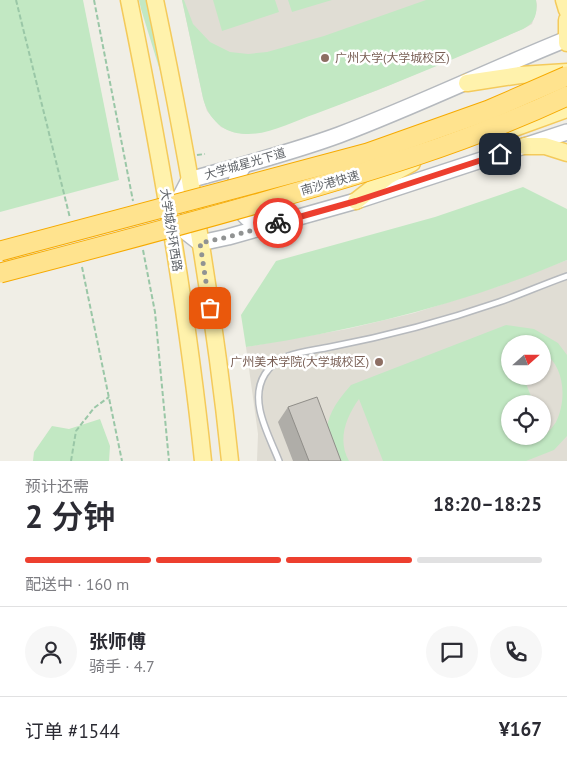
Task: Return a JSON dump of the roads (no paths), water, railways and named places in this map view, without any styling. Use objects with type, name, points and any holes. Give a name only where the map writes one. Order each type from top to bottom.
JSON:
[{"type":"highway","name":"南沙港快速","points":[[0,251],[368,153],[489,110],[567,76]]},
{"type":"highway","name":"南沙港快速","points":[[0,273],[152,233],[354,176],[424,154],[502,124],[567,96]]},
{"type":"main road","name":"大学城外环西路","points":[[128,0],[169,218],[204,461]]},
{"type":"main road","name":"大学城外环西路","points":[[155,0],[200,243],[230,461]]},
{"type":"main road","points":[[564,0],[567,10]]},
{"type":"main road","points":[[567,20],[567,40]]},
{"type":"main road","name":"大学城星光下道","points":[[169,218],[189,180],[340,135],[567,40]]},
{"type":"main road","points":[[467,83],[567,72]]},
{"type":"main road","points":[[356,201],[388,176],[410,164],[512,130],[567,108]]},
{"type":"main road","points":[[169,218],[200,243],[356,201],[567,132]]},
{"type":"main road","points":[[525,146],[545,146],[567,153]]},
{"type":"main road","points":[[244,165],[236,177],[234,185],[235,199],[242,214],[261,228]]},
{"type":"lane","points":[[279,461],[262,417],[259,401],[261,381],[278,361],[294,354],[370,338],[451,317],[567,276]]},
{"type":"place","name":"广州大学(大学城校区)","points":[[325,58]]},
{"type":"place","name":"广州美术学院(大学城校区)","points":[[379,362]]}]
